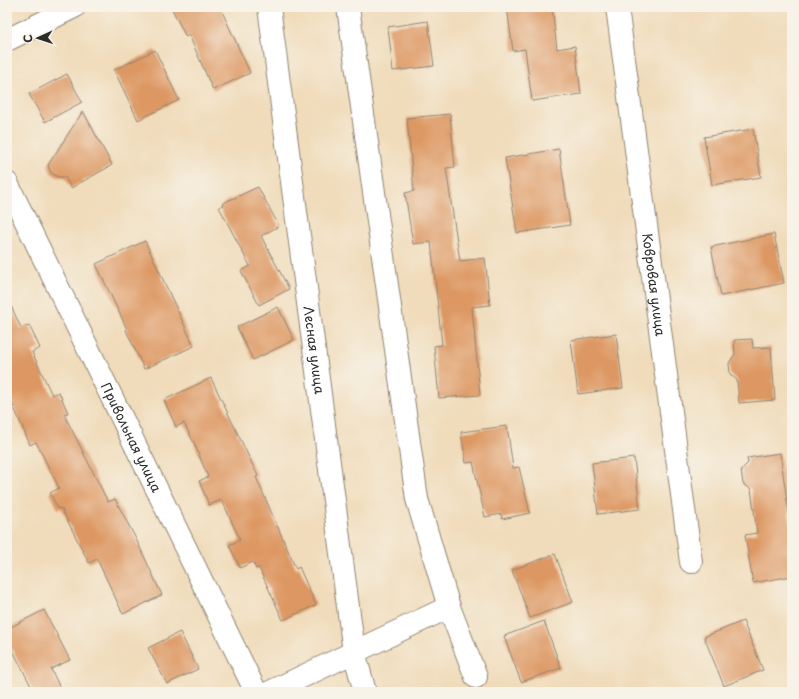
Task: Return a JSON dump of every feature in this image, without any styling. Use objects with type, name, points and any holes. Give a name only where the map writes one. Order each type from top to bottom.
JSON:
[{"type":"street","points":[[7,40],[74,7]]},
{"type":"street","name":"Лесная улица","points":[[270,7],[354,652],[365,692]]},
{"type":"street","points":[[348,7],[417,499],[449,607],[476,677]]},
{"type":"street","name":"Ковровая улица","points":[[617,7],[691,562]]},
{"type":"street","name":"Привольная улица","points":[[7,183],[256,692]]},
{"type":"street","points":[[270,692],[449,607]]},
{"type":"building","points":[[171,7],[220,7],[250,73],[213,90],[189,35],[186,37]]},
{"type":"building","points":[[507,7],[552,7],[557,49],[575,46],[581,94],[532,101],[525,49],[513,51]]},
{"type":"building","points":[[428,21],[434,66],[393,71],[388,27]]},
{"type":"building","points":[[155,50],[179,100],[138,120],[114,70]]},
{"type":"building","points":[[67,74],[82,102],[45,122],[29,94]]},
{"type":"building","points":[[83,111],[112,165],[71,188],[65,177],[58,177],[51,173],[48,165]]},
{"type":"building","points":[[450,114],[455,167],[446,168],[460,261],[485,258],[490,305],[472,307],[480,395],[439,398],[434,346],[442,345],[431,242],[413,244],[405,193],[414,191],[407,118]]},
{"type":"building","points":[[753,129],[761,177],[712,185],[704,137]]},
{"type":"building","points":[[559,149],[570,225],[517,233],[505,158]]},
{"type":"building","points":[[258,187],[279,226],[261,236],[289,289],[259,305],[241,271],[250,266],[219,207],[224,205],[223,203]]},
{"type":"building","points":[[774,234],[784,283],[721,296],[711,247]]},
{"type":"building","points":[[145,241],[194,346],[144,369],[96,264]]},
{"type":"building","points":[[7,297],[21,328],[29,325],[40,348],[32,352],[52,395],[59,392],[68,413],[64,414],[108,502],[115,499],[136,539],[162,595],[123,614],[97,559],[89,563],[61,508],[58,509],[50,493],[59,488],[36,442],[30,445],[7,391]]},
{"type":"building","points":[[278,307],[294,340],[253,360],[237,327]]},
{"type":"building","points":[[616,334],[623,388],[578,394],[571,340]]},
{"type":"building","points":[[752,339],[753,348],[771,347],[775,400],[739,403],[737,380],[730,374],[729,363],[735,354],[734,340]]},
{"type":"building","points":[[211,378],[258,476],[256,477],[296,569],[299,567],[316,605],[283,620],[259,568],[256,569],[253,562],[240,568],[229,545],[240,540],[222,500],[209,505],[199,481],[208,477],[194,443],[184,423],[176,427],[164,400]]},
{"type":"building","points":[[507,426],[513,468],[519,467],[530,513],[502,519],[501,514],[485,517],[473,462],[466,463],[461,432]]},
{"type":"building","points":[[780,453],[792,535],[792,576],[753,583],[745,535],[757,533],[751,489],[743,484],[741,470],[748,463],[747,458]]},
{"type":"building","points":[[634,458],[640,509],[598,514],[592,463]]},
{"type":"building","points":[[555,554],[573,602],[530,618],[512,570]]},
{"type":"building","points":[[44,610],[70,660],[51,669],[62,692],[34,692],[7,639],[7,629]]},
{"type":"building","points":[[544,621],[561,668],[521,682],[504,636]]},
{"type":"building","points":[[743,621],[763,670],[724,686],[704,637]]},
{"type":"building","points":[[180,632],[198,669],[167,684],[148,648]]}]
